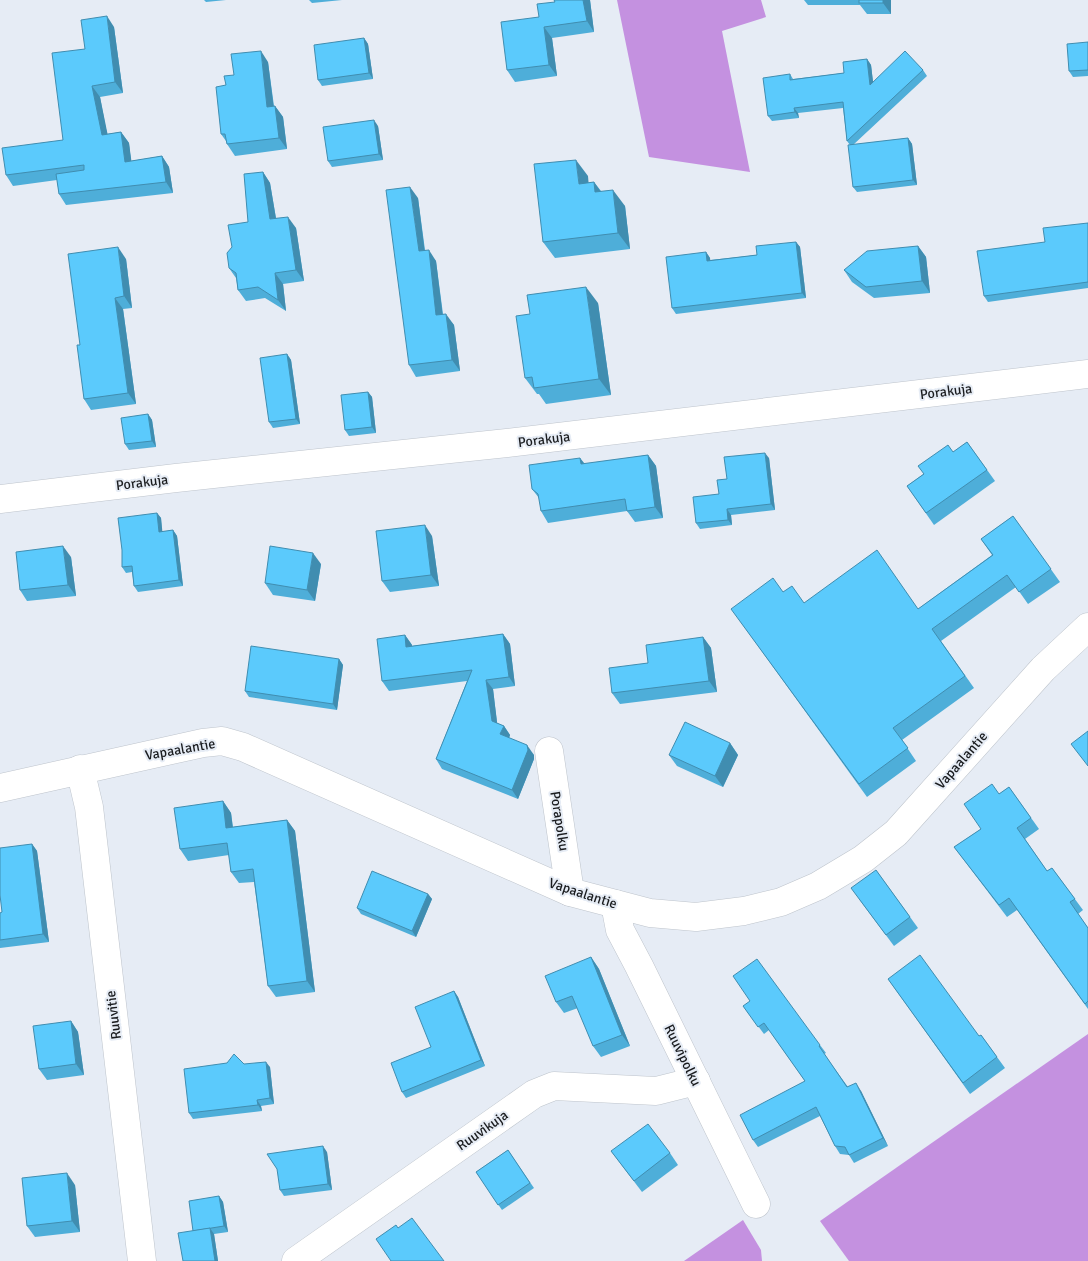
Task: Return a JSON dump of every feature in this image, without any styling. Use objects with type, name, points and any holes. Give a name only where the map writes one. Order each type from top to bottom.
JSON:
[{"type":"street","name":"Porakuja","points":[[0,499],[176,478],[507,443],[1088,374]]},
{"type":"street","name":"Vapaalantie","points":[[0,788],[80,769],[203,743],[222,741],[243,747],[570,892],[650,913],[696,917],[744,911],[781,902],[818,886],[863,859],[896,833],[1043,668],[1088,627]]},
{"type":"street","name":"Porapolku","points":[[549,751],[570,892]]},
{"type":"street","name":"Ruuvitie","points":[[80,769],[89,807],[142,1261]]},
{"type":"street","name":"Ruuvipolku","points":[[615,904],[620,930],[756,1204]]},
{"type":"street","name":"Ruuvikuja","points":[[296,1261],[534,1094],[554,1086],[656,1091],[696,1081]]},
{"type":"shaded area","points":[[617,0],[761,0],[766,17],[722,31],[750,172],[649,157]]},
{"type":"shaded area","points":[[1088,1034],[1088,1261],[849,1261],[820,1221]]},
{"type":"shaded area","points":[[743,1220],[761,1250],[762,1261],[684,1261]]},
{"type":"building","points":[[554,0],[583,0],[587,21],[544,27],[549,65],[507,70],[501,22],[539,17],[537,4],[555,2]]},
{"type":"building","points":[[859,0],[883,0],[883,3],[859,3]]},
{"type":"building","points":[[107,16],[115,82],[92,86],[102,135],[121,132],[125,162],[162,156],[166,182],[59,194],[56,174],[84,170],[84,165],[6,175],[2,148],[63,140],[52,53],[85,49],[81,20]]},
{"type":"building","points":[[364,38],[369,73],[318,80],[314,45]]},
{"type":"building","points":[[1088,42],[1088,70],[1069,71],[1067,44]]},
{"type":"building","points":[[261,51],[267,107],[275,106],[279,138],[227,144],[225,134],[221,134],[216,87],[226,85],[224,76],[234,75],[231,54]]},
{"type":"building","points":[[905,51],[923,70],[847,141],[843,102],[794,108],[795,112],[768,116],[763,78],[790,74],[790,80],[844,73],[843,62],[867,59],[870,85]]},
{"type":"building","points":[[374,120],[379,154],[328,161],[323,127]]},
{"type":"building","points":[[908,138],[913,180],[853,187],[848,145]]},
{"type":"building","points":[[576,160],[579,184],[594,182],[595,192],[613,190],[618,233],[543,242],[534,164]]},
{"type":"building","points":[[263,172],[270,219],[288,217],[296,270],[275,273],[278,300],[258,287],[238,290],[236,273],[229,268],[227,253],[232,247],[228,225],[248,222],[244,174]]},
{"type":"building","points":[[410,187],[419,251],[429,250],[436,315],[446,314],[452,360],[409,365],[386,190]]},
{"type":"building","points":[[1088,223],[1088,282],[984,296],[977,251],[1045,242],[1043,228]]},
{"type":"building","points":[[796,242],[802,293],[672,308],[666,257],[706,252],[707,261],[757,255],[756,246]]},
{"type":"building","points":[[918,246],[922,281],[866,287],[844,270],[867,251]]},
{"type":"building","points":[[118,247],[124,296],[115,298],[128,393],[84,399],[77,345],[80,345],[68,254]]},
{"type":"building","points":[[586,287],[599,379],[534,388],[532,377],[525,378],[516,316],[530,314],[527,295]]},
{"type":"building","points":[[287,354],[296,419],[269,422],[260,358]]},
{"type":"building","points":[[368,392],[372,427],[345,430],[341,395]]},
{"type":"building","points":[[148,414],[152,441],[125,444],[121,418]]},
{"type":"building","points":[[967,442],[987,470],[926,513],[907,486],[924,474],[918,466],[948,445],[953,452]]},
{"type":"building","points":[[765,453],[771,504],[727,509],[728,520],[696,523],[693,497],[719,494],[717,480],[727,479],[724,457]]},
{"type":"building","points":[[648,455],[655,507],[627,511],[625,499],[541,511],[538,494],[532,489],[529,465],[580,458],[581,464]]},
{"type":"building","points":[[157,513],[159,532],[173,530],[179,580],[134,586],[132,566],[122,567],[118,518]]},
{"type":"building","points":[[1013,516],[1051,569],[1019,592],[1007,575],[932,629],[965,676],[893,728],[908,748],[859,784],[731,609],[773,578],[783,592],[792,586],[804,603],[877,550],[918,609],[993,555],[981,539]]},
{"type":"building","points":[[425,525],[431,575],[382,581],[376,531]]},
{"type":"building","points":[[63,546],[68,585],[20,590],[16,552]]},
{"type":"building","points":[[270,546],[313,553],[307,590],[265,583]]},
{"type":"building","points":[[503,634],[509,677],[486,680],[492,721],[504,726],[500,734],[527,745],[528,750],[512,790],[436,759],[472,670],[382,681],[377,639],[405,635],[406,647]]},
{"type":"building","points":[[703,637],[709,681],[612,693],[609,668],[648,663],[646,645]]},
{"type":"building","points":[[251,646],[339,659],[333,704],[245,691]]},
{"type":"building","points":[[685,722],[730,743],[715,776],[669,755]]},
{"type":"building","points":[[1088,731],[1088,766],[1071,744]]},
{"type":"building","points":[[992,784],[999,794],[1009,787],[1031,818],[1017,828],[1047,871],[1052,868],[1075,899],[1070,902],[1088,928],[1088,1001],[1085,1004],[1009,898],[999,905],[954,847],[981,829],[964,804]]},
{"type":"building","points":[[223,801],[226,828],[287,820],[307,981],[268,986],[253,869],[231,872],[227,843],[180,849],[174,808]]},
{"type":"building","points":[[32,844],[43,934],[0,940],[0,913],[2,912],[0,848]]},
{"type":"building","points":[[876,870],[910,917],[886,935],[851,888]]},
{"type":"building","points":[[372,871],[428,894],[412,931],[357,908]]},
{"type":"building","points":[[920,955],[979,1036],[981,1035],[997,1057],[963,1083],[888,979]]},
{"type":"building","points":[[591,957],[622,1035],[593,1046],[572,996],[556,1002],[545,976]]},
{"type":"building","points":[[757,959],[820,1045],[847,1087],[856,1083],[883,1138],[849,1155],[845,1147],[835,1146],[816,1107],[753,1140],[740,1115],[805,1081],[764,1023],[758,1027],[743,1006],[750,1001],[733,976]]},
{"type":"building","points":[[454,991],[481,1060],[402,1092],[391,1063],[431,1047],[415,1007]]},
{"type":"building","points":[[71,1021],[76,1064],[39,1069],[33,1026]]},
{"type":"building","points":[[234,1054],[244,1064],[266,1062],[270,1098],[257,1100],[258,1105],[189,1113],[184,1069],[227,1063]]},
{"type":"building","points":[[648,1124],[670,1153],[634,1181],[611,1151]]},
{"type":"building","points":[[323,1146],[328,1184],[280,1190],[277,1169],[267,1154]]},
{"type":"building","points":[[508,1150],[530,1183],[498,1205],[476,1172]]},
{"type":"building","points":[[67,1173],[72,1221],[27,1226],[22,1178]]},
{"type":"building","points":[[219,1196],[224,1226],[193,1231],[189,1201]]},
{"type":"building","points":[[412,1218],[444,1261],[391,1261],[376,1239],[396,1225],[398,1228]]},
{"type":"building","points":[[210,1228],[215,1261],[183,1261],[178,1233]]}]
